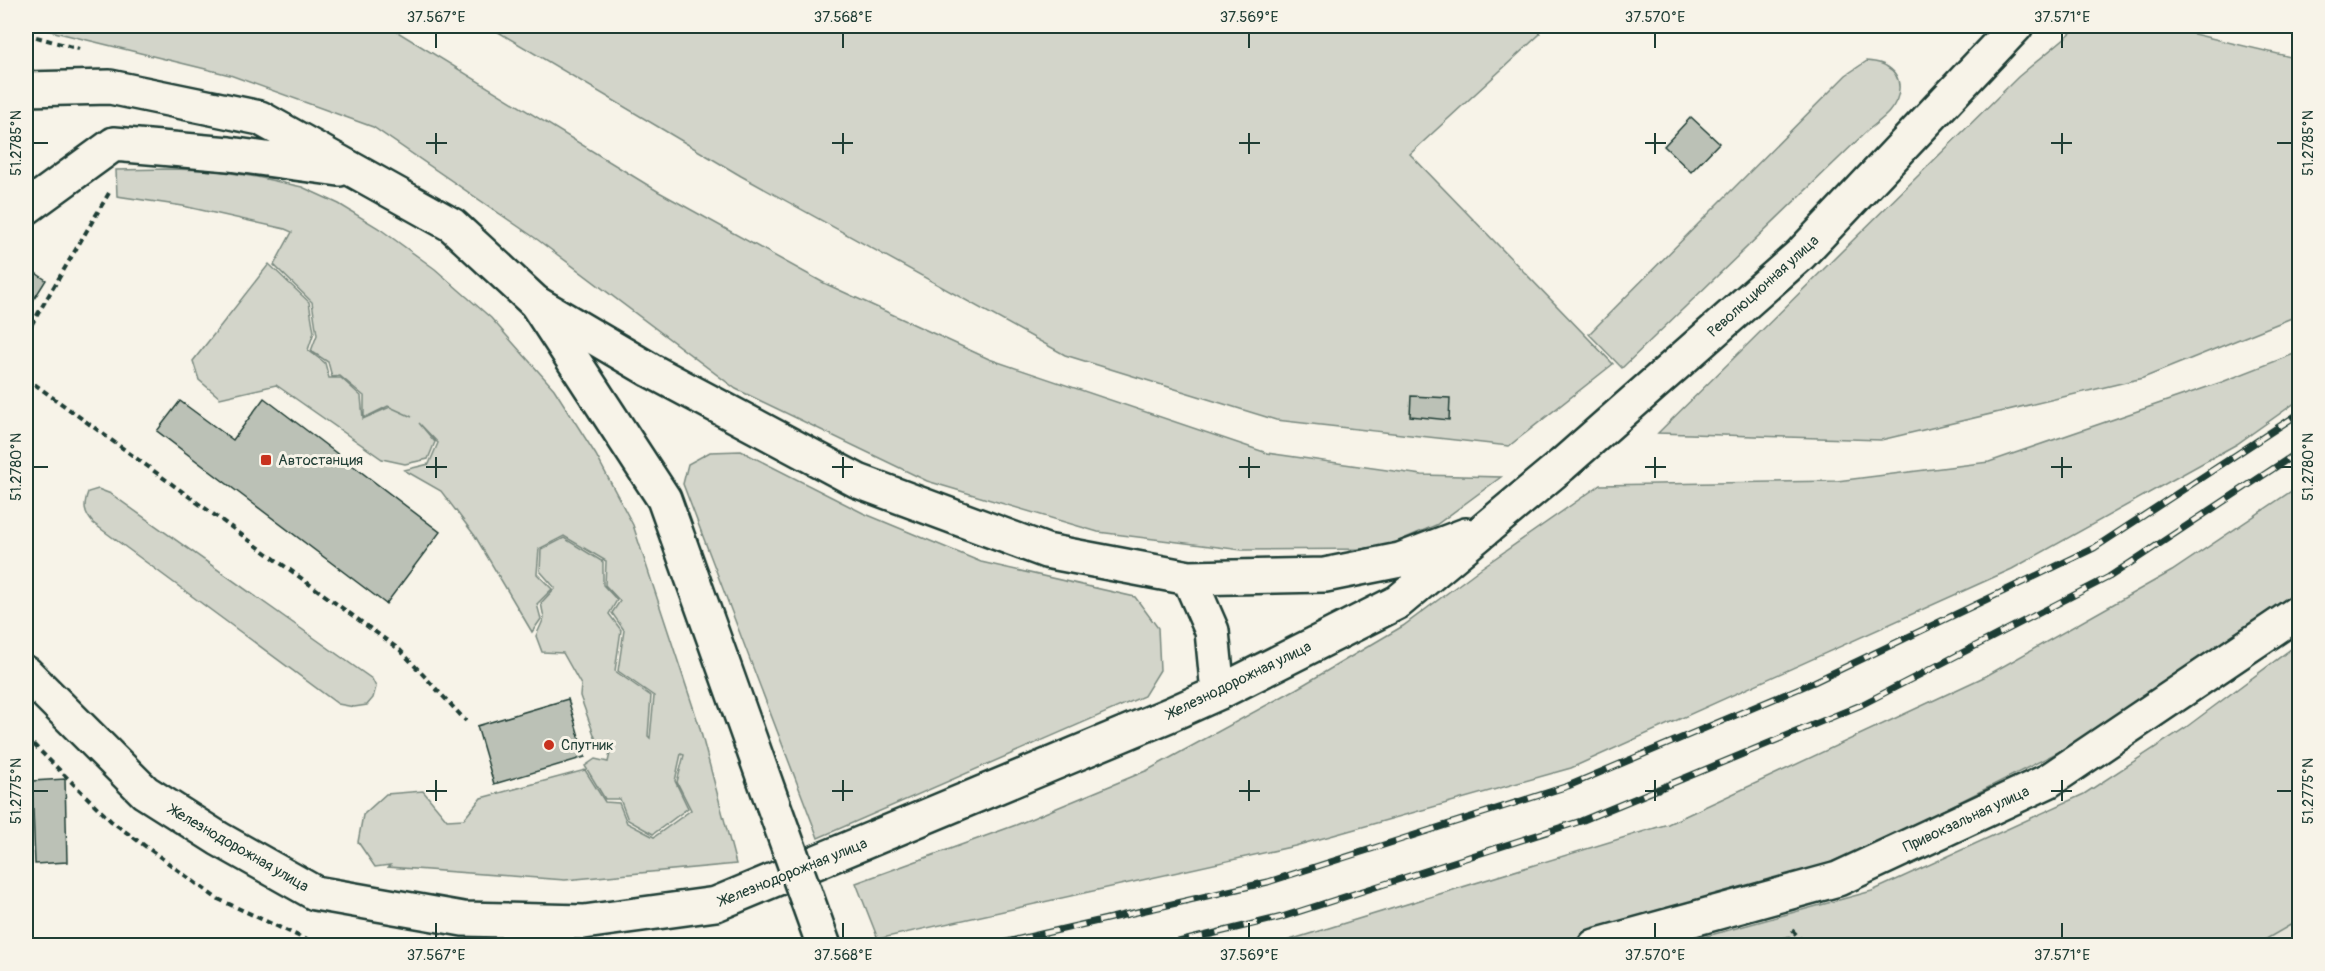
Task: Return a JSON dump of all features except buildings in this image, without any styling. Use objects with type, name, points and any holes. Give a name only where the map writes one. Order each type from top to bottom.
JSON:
[{"type":"street","name":"Революционная улица","points":[[1490,525],[1800,255],[2016,26]]},
{"type":"street","points":[[26,89],[110,87],[260,118],[452,225],[536,303],[650,370],[858,481],[1046,551],[1189,578],[1325,574],[1400,560],[1490,525]]},
{"type":"street","points":[[26,208],[114,144],[229,154],[358,172]]},
{"type":"street","points":[[536,303],[664,499],[824,945]]},
{"type":"street","name":"Железнодорожная улица","points":[[26,673],[145,792],[219,839],[315,893],[463,919],[584,922],[716,904],[1218,693],[1398,602],[1490,525]]},
{"type":"street","points":[[1189,578],[1212,631],[1218,693]]},
{"type":"street","name":"Привокзальная улица","points":[[1595,945],[1838,879],[2048,781],[2300,611]]},
{"type":"path","points":[[26,378],[400,650],[466,721]]},
{"type":"path","points":[[26,737],[111,821],[216,898],[321,945]]},
{"type":"shaded area","points":[[30,26],[388,26],[659,192],[824,283],[989,359],[1267,453],[1422,475],[1501,477],[1436,525],[1380,549],[1242,550],[1098,532],[927,481],[736,389],[538,240],[373,127],[230,75]]},
{"type":"shaded area","points":[[488,26],[1537,26],[1540,34],[1410,154],[1613,364],[1509,446],[1276,420],[1065,355],[741,176]]},
{"type":"shaded area","points":[[2079,26],[2160,26],[2299,59],[2299,315],[2143,378],[1881,440],[1658,433],[2018,77]]},
{"type":"shaded area","points":[[1867,61],[1884,65],[1896,75],[1899,93],[1889,112],[1622,368],[1589,334],[1846,75]]},
{"type":"shaded area","points":[[116,170],[211,170],[257,177],[302,187],[339,204],[380,229],[435,269],[491,318],[554,389],[596,455],[633,525],[699,725],[736,864],[565,880],[388,867],[390,865],[375,867],[358,842],[363,815],[386,794],[423,791],[447,820],[464,819],[481,798],[585,770],[605,802],[619,803],[627,823],[654,837],[691,810],[677,782],[684,755],[681,754],[675,781],[688,808],[653,834],[628,820],[620,799],[605,799],[585,766],[595,759],[608,762],[611,749],[596,740],[580,696],[581,685],[563,653],[542,652],[536,636],[544,618],[541,603],[555,588],[540,571],[541,550],[564,538],[603,562],[603,585],[617,600],[609,614],[621,630],[615,671],[651,696],[648,736],[650,738],[654,696],[618,671],[624,630],[612,613],[620,601],[605,585],[606,561],[564,536],[539,549],[537,574],[552,589],[537,604],[541,619],[532,632],[475,536],[441,491],[404,470],[429,464],[438,443],[419,423],[435,442],[428,459],[405,464],[382,459],[276,385],[220,398],[199,380],[193,361],[269,264],[309,302],[314,332],[308,350],[325,363],[329,378],[341,378],[361,396],[363,419],[390,407],[412,417],[388,406],[364,418],[364,396],[340,376],[332,377],[328,362],[311,351],[317,335],[312,302],[274,265],[292,232],[183,206],[117,196]]},
{"type":"shaded area","points":[[2299,352],[2299,400],[2237,444],[2012,569],[1571,768],[1295,846],[878,939],[856,883],[1016,825],[1148,770],[1296,689],[1403,626],[1600,485],[1837,481],[1989,462],[2222,382]]},
{"type":"shaded area","points":[[741,451],[863,513],[981,562],[1135,597],[1158,628],[1160,670],[1144,696],[818,838],[683,484],[688,464],[710,452]]},
{"type":"shaded area","points":[[2299,486],[2299,592],[2108,727],[1884,840],[1810,871],[1554,945],[1270,946],[1668,824],[1986,676],[2172,571]]},
{"type":"shaded area","points":[[98,489],[111,494],[372,679],[376,687],[373,698],[367,705],[354,707],[338,704],[93,523],[86,512],[85,501],[88,492]]},
{"type":"shaded area","points":[[2299,643],[2299,920],[2256,945],[1795,946],[1789,936],[1756,945],[1674,945],[1872,891],[2084,794],[2185,728]]},
{"type":"shaded area","points":[[2299,920],[2299,945],[2256,945]]},
{"type":"shaded area","points":[[1789,935],[1795,945],[1756,946]]},
{"type":"railway","points":[[989,946],[1268,882],[1568,786],[1814,682],[2094,548],[2300,413]]},
{"type":"railway","points":[[1162,946],[1282,917],[1581,821],[1861,705],[2109,577],[2300,451]]},
{"type":"place","name":"Автостанция","points":[[266,460]]},
{"type":"place","name":"Спутник","points":[[549,745]]}]
